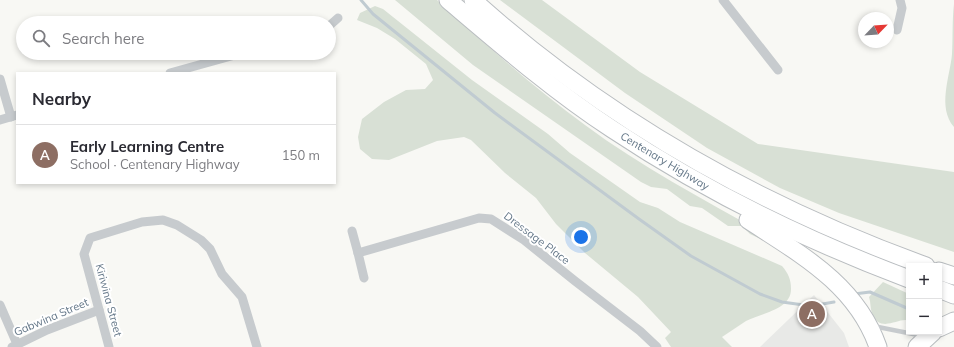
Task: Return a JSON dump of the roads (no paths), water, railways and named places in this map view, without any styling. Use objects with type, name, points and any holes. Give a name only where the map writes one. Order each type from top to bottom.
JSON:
[{"type":"highway","name":"Centenary Highway","points":[[448,0],[516,58],[611,128],[649,153],[731,200],[800,234],[864,262],[906,278]]},
{"type":"highway","name":"Centenary Highway","points":[[473,0],[549,63],[638,126],[694,160],[795,213],[919,263]]},
{"type":"highway","points":[[731,200],[748,220],[792,247],[825,272],[838,284],[869,325],[878,347]]},
{"type":"highway","points":[[942,272],[954,276]]},
{"type":"highway","points":[[942,291],[954,295]]},
{"type":"highway","points":[[929,336],[954,321]]},
{"type":"street","points":[[723,0],[778,70]]},
{"type":"street","points":[[897,30],[902,8],[900,0]]},
{"type":"street","points":[[174,72],[217,60]]},
{"type":"street","points":[[0,79],[14,116],[0,120]]},
{"type":"street","name":"Dressage Place","points":[[358,253],[479,218],[491,219],[524,240],[640,330],[657,347]]},
{"type":"street","name":"Kiriwina Street","points":[[109,347],[84,254],[90,238],[142,222],[163,220],[177,225],[201,240],[210,249],[222,274],[242,297],[257,347]]},
{"type":"street","points":[[352,231],[364,278]]},
{"type":"street","points":[[0,305],[15,346]]},
{"type":"street","name":"Gabwina Street","points":[[15,346],[47,330],[99,310]]},
{"type":"lane","points":[[869,325],[929,336]]},
{"type":"waterway","points":[[361,0],[373,14],[495,113],[691,256],[760,294],[782,302],[811,306],[834,302]]},
{"type":"waterway","points":[[854,294],[870,292],[906,308]]},
{"type":"place","name":"Early Learning Centre","points":[[812,314]]}]
